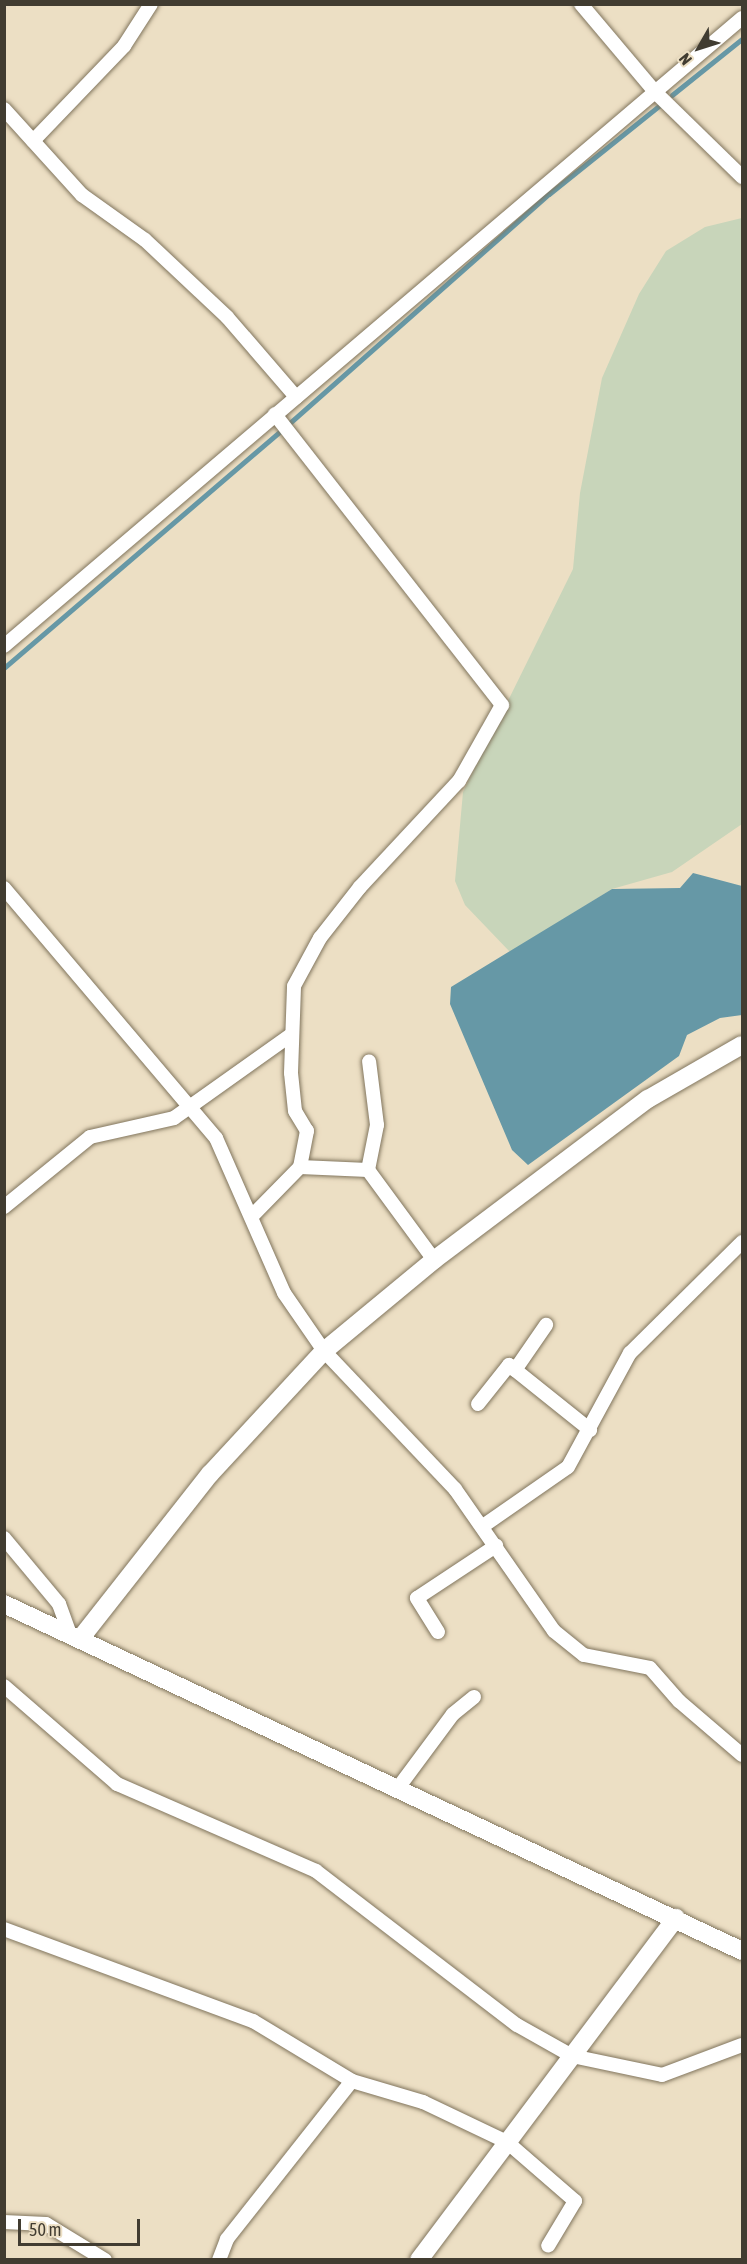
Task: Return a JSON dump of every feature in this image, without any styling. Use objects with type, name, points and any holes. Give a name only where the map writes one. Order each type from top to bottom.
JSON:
[{"type":"street","points":[[33,141],[102,71],[151,4]]},
{"type":"street","points":[[581,4],[655,92],[742,177]]},
{"type":"street","points":[[4,646],[742,18]]},
{"type":"street","points":[[4,109],[82,195],[145,240],[227,317],[296,397]]},
{"type":"street","points":[[253,1215],[300,1167],[307,1131],[295,1111],[291,1035],[294,986],[320,938],[360,887],[459,781],[502,705],[275,414]]},
{"type":"street","points":[[4,888],[192,1104],[216,1138],[253,1215],[284,1293],[324,1351],[483,1526],[554,1631],[584,1655],[650,1668],[679,1701],[742,1755]]},
{"type":"street","points":[[4,1207],[90,1137],[174,1118],[291,1035]]},
{"type":"street","points":[[75,1637],[210,1474],[324,1351],[434,1260],[648,1099],[742,1045]]},
{"type":"street","points":[[369,1061],[377,1125],[368,1170],[434,1260]]},
{"type":"street","points":[[300,1167],[368,1170]]},
{"type":"street","points":[[483,1526],[568,1467],[630,1353],[742,1242]]},
{"type":"street","points":[[515,1370],[546,1325]]},
{"type":"street","points":[[478,1404],[509,1365],[590,1430]]},
{"type":"street","points":[[4,1538],[59,1604],[75,1637]]},
{"type":"street","points":[[438,1632],[417,1598],[496,1546]]},
{"type":"street","points":[[4,1604],[742,1951]]},
{"type":"street","points":[[4,1686],[117,1784],[316,1870],[517,2025],[572,2056],[662,2075],[742,2045]]},
{"type":"street","points":[[398,1788],[453,1714],[474,1696]]},
{"type":"street","points":[[419,2259],[676,1918]]},
{"type":"street","points":[[4,1929],[253,2021],[352,2081],[423,2102],[507,2142],[575,2201],[548,2246]]},
{"type":"street","points":[[219,2259],[227,2239],[352,2081]]},
{"type":"street","points":[[4,2222],[46,2224],[105,2259]]},
{"type":"green space","points":[[742,218],[742,824],[672,872],[612,889],[510,952],[465,905],[455,881],[463,792],[573,569],[580,493],[602,378],[639,294],[666,251],[705,227]]},
{"type":"water","points":[[693,873],[742,886],[742,1015],[720,1018],[687,1035],[679,1056],[528,1165],[512,1150],[450,1004],[451,987],[612,889],[680,888]]},
{"type":"waterway","points":[[672,95],[742,39]]},
{"type":"waterway","points":[[291,422],[549,194],[660,105]]},
{"type":"waterway","points":[[4,668],[279,432]]}]
